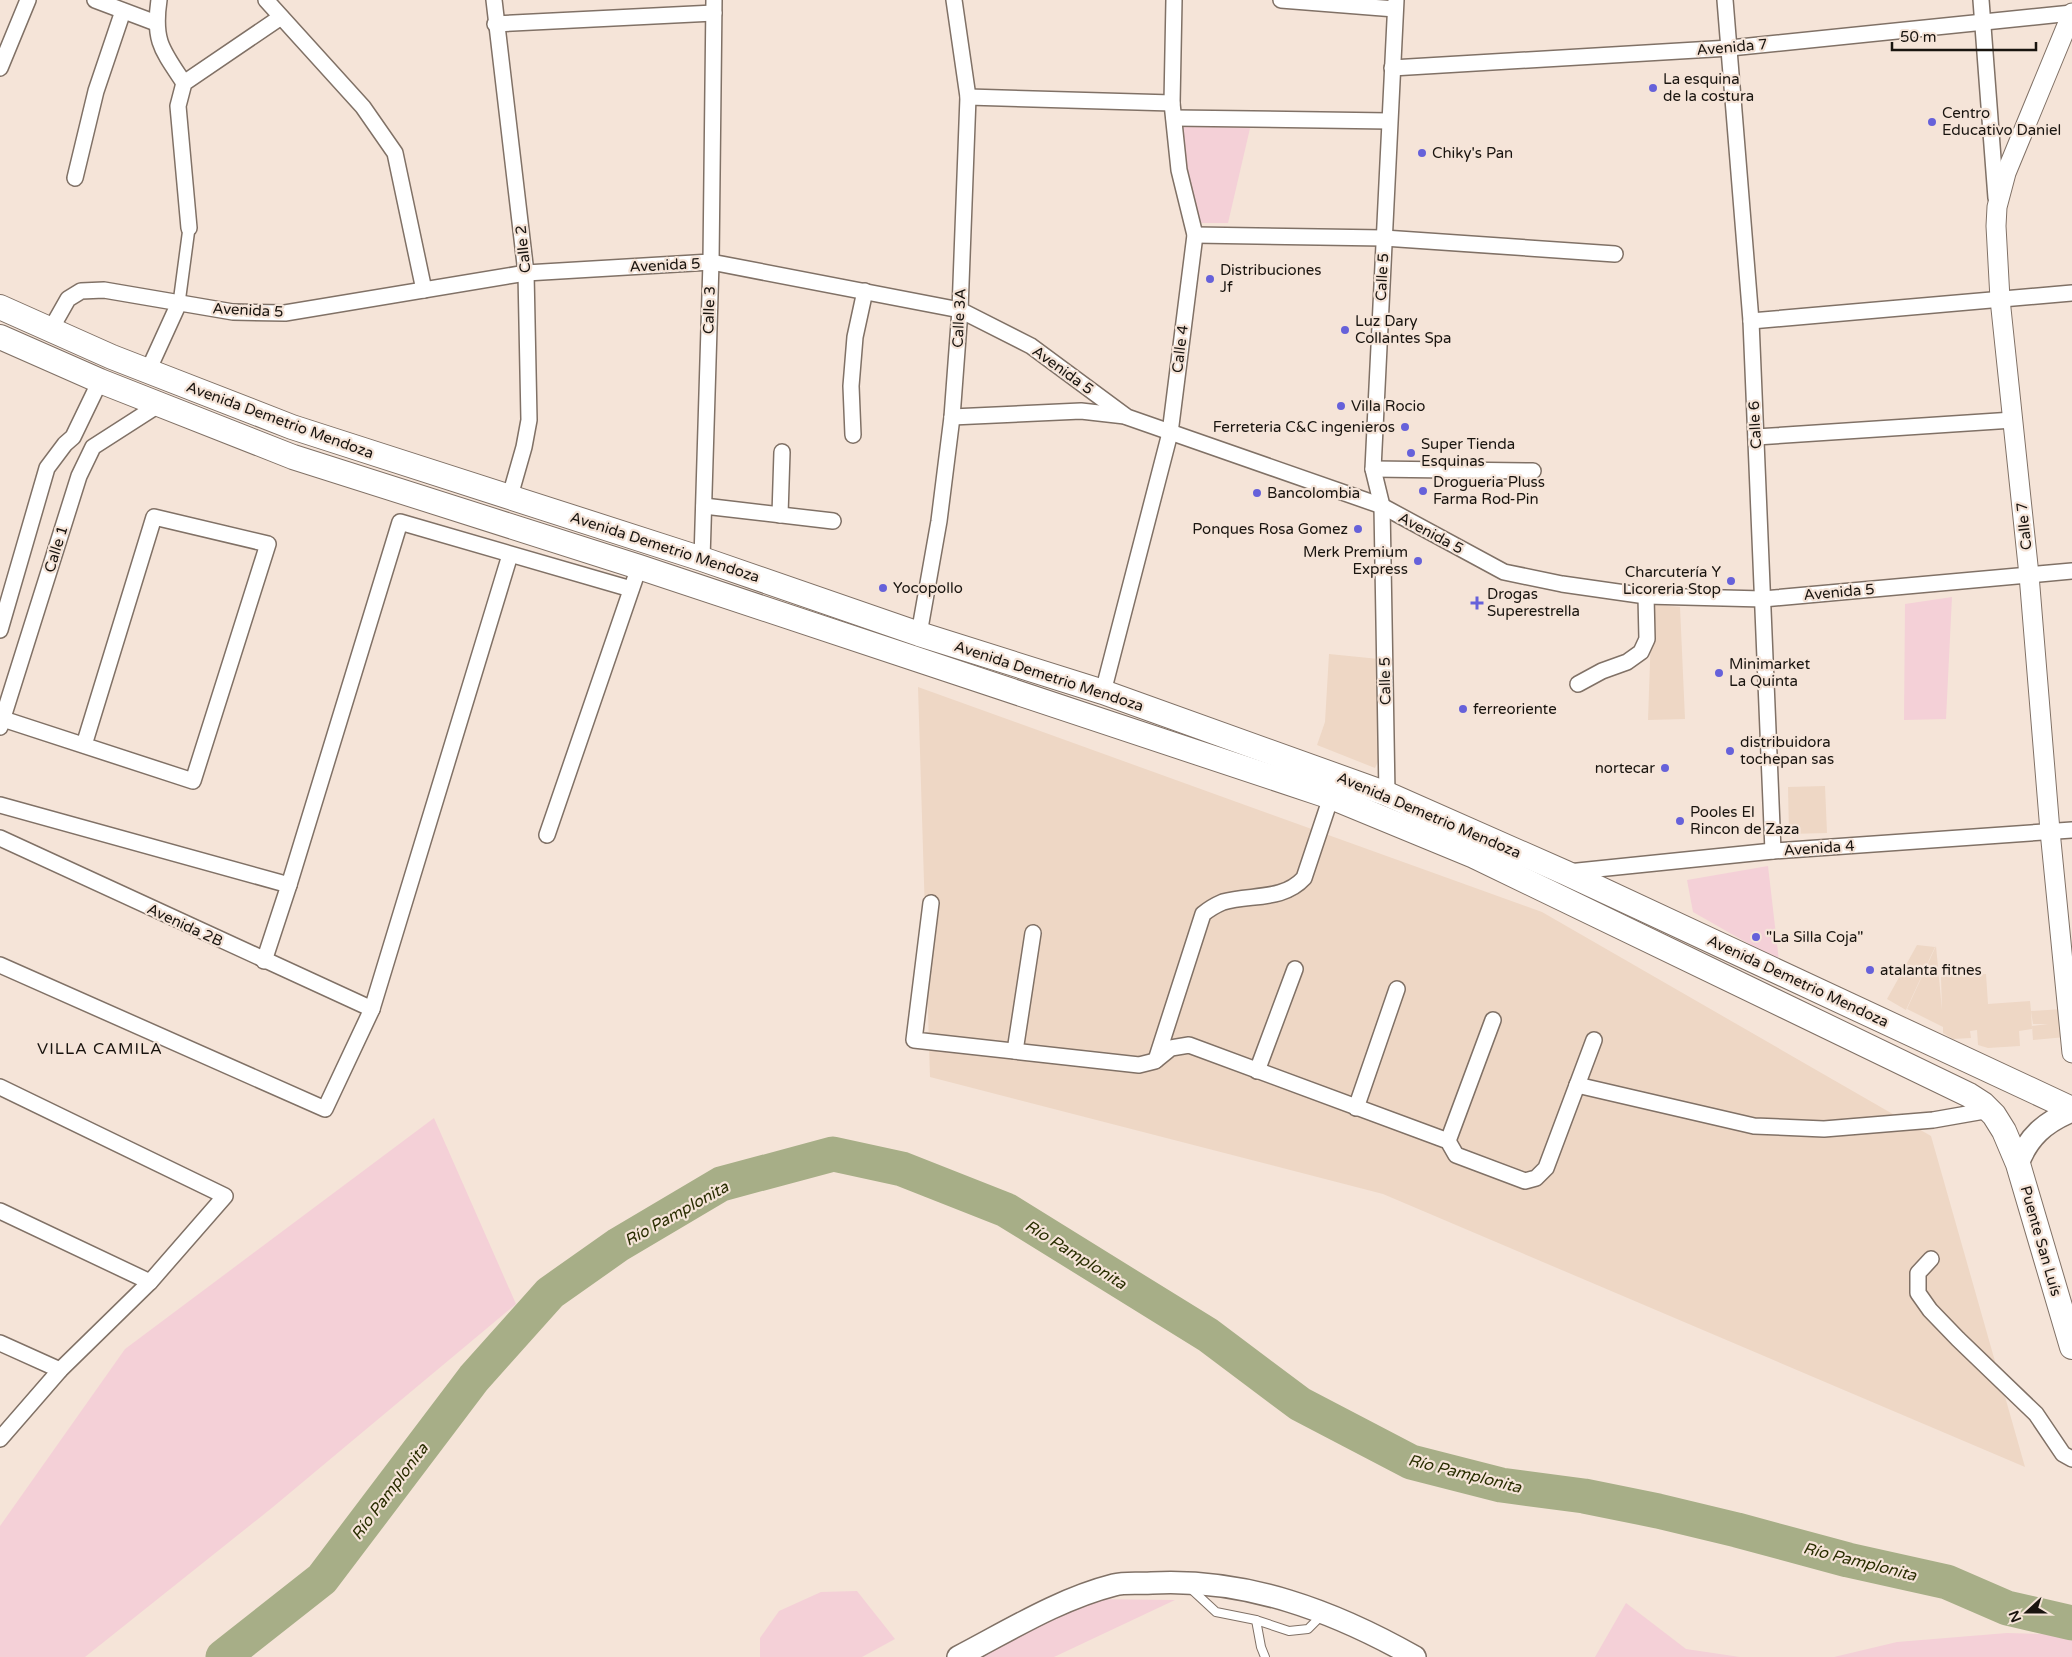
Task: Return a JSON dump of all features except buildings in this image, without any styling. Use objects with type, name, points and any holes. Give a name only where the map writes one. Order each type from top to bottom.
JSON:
[{"type":"main road","name":"Avenida Demetrio Mendoza","points":[[0,307],[148,371],[292,427],[702,559],[919,634],[1104,692],[1387,794],[1566,873],[2072,1110]]},
{"type":"main road","name":"Avenida Demetrio Mendoza","points":[[0,337],[100,381],[292,457],[635,578],[1331,797],[1474,856],[1969,1095],[1990,1110],[2004,1131],[2018,1164]]},
{"type":"main road","points":[[2018,1164],[2026,1145],[2039,1129],[2072,1110]]},
{"type":"main road","name":"Puente San Luís","points":[[2018,1164],[2071,1344]]},
{"type":"main road","points":[[958,1657],[1059,1605],[1115,1585],[1182,1581],[1260,1592],[1324,1612],[1415,1657]]},
{"type":"street","points":[[0,68],[28,0]]},
{"type":"street","points":[[95,0],[156,23]]},
{"type":"street","points":[[159,0],[156,23],[159,42],[184,83]]},
{"type":"street","points":[[266,0],[363,107],[395,153],[424,290]]},
{"type":"street","name":"Calle 2","points":[[494,0],[495,24],[526,273],[529,420],[524,447],[510,496]]},
{"type":"street","name":"Calle 3A","points":[[919,634],[938,521],[952,418],[960,310],[968,97],[954,0]]},
{"type":"street","name":"Calle 4","points":[[1104,692],[1170,433],[1195,235],[1179,170],[1173,110],[1174,0]]},
{"type":"street","points":[[1281,0],[1396,4]]},
{"type":"street","name":"Calle 6","points":[[1725,0],[1751,321],[1773,851]]},
{"type":"street","points":[[1981,0],[1997,207]]},
{"type":"street","name":"Calle 5","points":[[1387,794],[1382,506],[1373,469],[1396,4]]},
{"type":"street","points":[[495,24],[714,6]]},
{"type":"street","name":"Calle 3","points":[[702,559],[711,262],[714,6]]},
{"type":"street","points":[[75,178],[96,91],[123,11]]},
{"type":"street","name":"Avenida 7","points":[[1392,68],[1730,48],[2072,13]]},
{"type":"street","name":"Calle 7","points":[[2072,13],[2006,173],[1997,207],[1996,242],[2012,420],[2029,574],[2050,831],[2072,1053]]},
{"type":"street","points":[[148,371],[179,303],[189,228],[178,106],[184,83],[281,17]]},
{"type":"street","points":[[968,97],[1173,110],[1389,120]]},
{"type":"street","points":[[1195,235],[1384,238],[1615,254]]},
{"type":"street","name":"Avenida 5","points":[[51,329],[68,299],[81,291],[104,290],[233,312],[285,313],[526,273],[711,262],[960,310],[1031,346],[1127,417],[1382,506],[1504,572],[1562,584],[1646,596],[1763,599],[2072,571]]},
{"type":"street","points":[[853,435],[851,386],[855,337],[865,291]]},
{"type":"street","points":[[1751,321],[2072,294]]},
{"type":"street","name":"Calle 1","points":[[0,630],[47,468],[65,444],[73,437],[100,381]]},
{"type":"street","points":[[73,437],[93,447],[160,404]]},
{"type":"street","points":[[952,418],[1081,411],[1127,417]]},
{"type":"street","points":[[1756,437],[2012,420]]},
{"type":"street","name":"Calle 1","points":[[1,724],[79,476],[93,447]]},
{"type":"street","points":[[780,515],[782,452]]},
{"type":"street","points":[[1373,469],[1533,471]]},
{"type":"street","points":[[704,506],[833,521]]},
{"type":"street","points":[[1,724],[84,745],[193,781],[268,544],[154,517],[84,745]]},
{"type":"street","points":[[264,961],[400,522],[510,554],[635,578],[547,835]]},
{"type":"street","points":[[0,965],[325,1109],[372,1009],[510,554]]},
{"type":"street","points":[[1578,684],[1602,671],[1627,662],[1641,652],[1647,639],[1646,596]]},
{"type":"street","points":[[1155,1061],[1203,914],[1225,902],[1279,894],[1296,886],[1304,878],[1331,797]]},
{"type":"street","points":[[0,805],[289,885]]},
{"type":"street","name":"Avenida 4","points":[[1566,873],[1773,851],[2072,830]]},
{"type":"street","name":"Avenida 2B","points":[[0,838],[372,1009]]},
{"type":"street","points":[[931,903],[914,1040],[1139,1065],[1155,1061],[1171,1048],[1189,1045],[1448,1141],[1456,1155],[1526,1181],[1536,1178],[1546,1168],[1594,1040]]},
{"type":"street","points":[[1015,1051],[1033,933]]},
{"type":"street","points":[[1257,1071],[1295,968]]},
{"type":"street","points":[[1356,1108],[1398,989]]},
{"type":"street","points":[[1448,1141],[1493,1020]]},
{"type":"street","points":[[1576,1085],[1754,1126],[1824,1128],[1933,1120],[1990,1110]]},
{"type":"street","points":[[0,1086],[225,1196],[150,1282],[60,1370],[0,1439]]},
{"type":"street","points":[[0,1211],[150,1282]]},
{"type":"street","points":[[1931,1259],[1918,1273],[1918,1293],[1930,1310],[1958,1339],[2036,1414],[2063,1454],[2072,1459]]},
{"type":"street","points":[[0,1343],[60,1370]]},
{"type":"lane","points":[[1182,1581],[1216,1612],[1256,1620],[1290,1631],[1308,1629],[1324,1612]]},
{"type":"lane","points":[[1256,1620],[1261,1647],[1265,1657]]},
{"type":"shaded area","points":[[1179,122],[1251,124],[1228,223],[1197,223]]},
{"type":"shaded area","points":[[1952,597],[1946,719],[1904,720],[1905,604]]},
{"type":"shaded area","points":[[1652,604],[1680,607],[1685,719],[1648,720]]},
{"type":"shaded area","points":[[1329,654],[1379,659],[1381,755],[1375,768],[1317,745],[1325,722]]},
{"type":"shaded area","points":[[918,687],[1542,912],[1931,1136],[2025,1467],[1383,1194],[930,1077]]},
{"type":"shaded area","points":[[1825,786],[1827,833],[1789,834],[1788,787]]},
{"type":"shaded area","name":"\"La Silla Coja\"","points":[[1768,866],[1779,961],[1693,912],[1687,880]]},
{"type":"shaded area","points":[[1917,945],[1935,947],[1906,1010],[1887,999]]},
{"type":"shaded area","points":[[1936,946],[1942,1010],[1941,977],[1986,974],[1988,1004],[2030,1001],[2032,1029],[2019,1031],[2020,1046],[1988,1048],[1978,1045],[1977,1030],[1970,1031],[1971,1038],[1953,1039],[1943,1033],[1943,1027],[1907,1009]]},
{"type":"shaded area","points":[[2063,1009],[2066,1037],[2033,1040],[2032,1026],[2048,1024],[2033,1024],[2031,1011]]},
{"type":"shaded area","points":[[434,1118],[516,1304],[273,1507],[85,1657],[0,1657],[0,1526],[125,1349]]},
{"type":"shaded area","points":[[857,1591],[895,1639],[862,1657],[760,1657],[760,1638],[779,1611],[821,1592]]},
{"type":"shaded area","points":[[1095,1599],[1175,1600],[1054,1657],[966,1657]]},
{"type":"shaded area","points":[[1626,1603],[1686,1649],[1740,1657],[1595,1657]]},
{"type":"shaded area","points":[[2007,1633],[2072,1635],[2072,1657],[1834,1657],[1897,1642]]},
{"type":"waterway","name":"Río Pamplonita","points":[[223,1657],[322,1579],[474,1378],[550,1293],[618,1245],[721,1184],[833,1154],[902,1169],[1006,1210],[1208,1335],[1300,1404],[1411,1462],[1501,1485],[1584,1496],[1737,1530],[1848,1560],[1947,1582],[2007,1608],[2072,1623]]},
{"type":"place","name":"La esquina de la costura","points":[[1653,88]]},
{"type":"place","name":"Centro Educativo Daniel","points":[[1932,122]]},
{"type":"place","name":"Chiky's Pan","points":[[1422,153]]},
{"type":"place","name":"Distribuciones Jf","points":[[1210,279]]},
{"type":"place","name":"Luz Dary Collantes Spa","points":[[1345,330]]},
{"type":"place","name":"Villa Rocio","points":[[1341,406]]},
{"type":"place","name":"Ferreteria C&C ingenieros","points":[[1405,427]]},
{"type":"place","name":"Super Tienda Esquinas","points":[[1411,453]]},
{"type":"place","name":"Drogueria Pluss Farma Rod-Pin","points":[[1423,491]]},
{"type":"place","name":"Bancolombia","points":[[1257,493]]},
{"type":"place","name":"Ponques Rosa Gomez","points":[[1358,529]]},
{"type":"place","name":"Merk Premium Express","points":[[1418,561]]},
{"type":"place","name":"Charcutería Y Licoreria Stop","points":[[1731,581]]},
{"type":"place","name":"Yocopollo","points":[[883,588]]},
{"type":"place","name":"Drogas Superestrella","points":[[1477,603]]},
{"type":"place","name":"Minimarket La Quinta","points":[[1719,673]]},
{"type":"place","name":"ferreoriente","points":[[1463,709]]},
{"type":"place","name":"distribuidora tochepan sas","points":[[1730,751]]},
{"type":"place","name":"nortecar","points":[[1665,768]]},
{"type":"place","name":"Pooles El Rincon de Zaza","points":[[1680,821]]},
{"type":"place","name":"\"La Silla Coja\"","points":[[1756,937]]},
{"type":"place","name":"atalanta fitnes","points":[[1870,970]]},
{"type":"district","name":"VILLA CAMILA","points":[[100,1048]]}]
